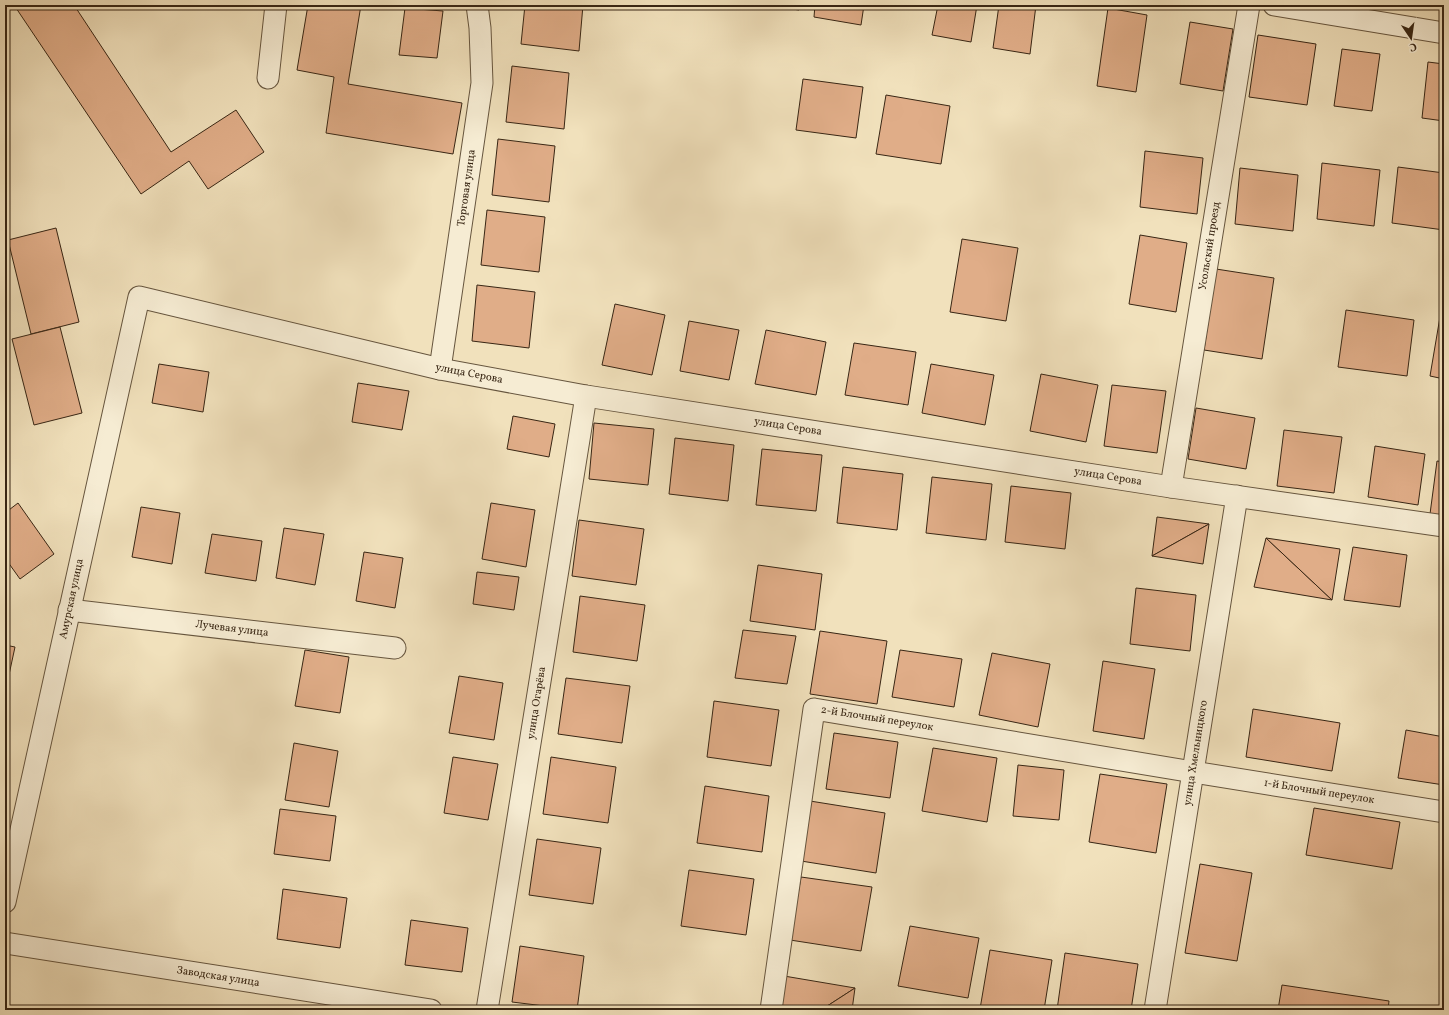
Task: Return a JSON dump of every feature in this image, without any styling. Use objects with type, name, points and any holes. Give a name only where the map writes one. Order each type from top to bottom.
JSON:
[{"type":"street","points":[[268,78],[276,5]]},
{"type":"street","name":"Торговая улица","points":[[440,370],[482,83],[480,28],[477,5]]},
{"type":"street","name":"Усольский проезд","points":[[1171,487],[1249,5]]},
{"type":"street","points":[[1274,5],[1444,32]]},
{"type":"street","name":"улица Серова","points":[[138,297],[440,370],[586,396],[1171,487],[1444,526]]},
{"type":"street","name":"Амурская улица","points":[[5,902],[138,297]]},
{"type":"street","name":"улица Огарёва","points":[[488,1010],[586,396]]},
{"type":"street","name":"улица Хмельницкого","points":[[1155,1010],[1237,496]]},
{"type":"street","name":"Лучевая улица","points":[[69,610],[395,648]]},
{"type":"street","name":"2-й Блочный переулок","points":[[771,1010],[814,709],[1193,772]]},
{"type":"street","name":"1-й Блочный переулок","points":[[1193,772],[1444,812]]},
{"type":"street","name":"Заводская улица","points":[[5,943],[431,1010]]},
{"type":"building","points":[[14,5],[74,5],[171,152],[236,110],[264,152],[208,189],[189,161],[141,194]]},
{"type":"building","points":[[308,5],[361,5],[348,84],[462,103],[453,154],[326,133],[334,77],[297,70]]},
{"type":"building","points":[[525,5],[583,5],[579,51],[521,44]]},
{"type":"building","points":[[765,5],[800,5],[799,10]]},
{"type":"building","points":[[815,5],[864,5],[861,25],[814,17]]},
{"type":"building","points":[[938,5],[977,5],[971,42],[932,35]]},
{"type":"building","points":[[999,5],[1036,5],[1030,54],[993,48]]},
{"type":"building","points":[[405,8],[443,11],[437,58],[399,55]]},
{"type":"building","points":[[1108,8],[1147,15],[1136,92],[1097,86]]},
{"type":"building","points":[[1190,22],[1233,29],[1223,91],[1180,84]]},
{"type":"building","points":[[1258,35],[1316,44],[1307,105],[1249,97]]},
{"type":"building","points":[[1342,49],[1380,54],[1372,111],[1334,106]]},
{"type":"building","points":[[1428,62],[1444,64],[1444,121],[1422,118]]},
{"type":"building","points":[[512,66],[569,73],[564,129],[506,122]]},
{"type":"building","points":[[803,79],[863,87],[856,138],[796,130]]},
{"type":"building","points":[[886,95],[950,106],[941,164],[876,154]]},
{"type":"building","points":[[498,139],[555,146],[549,202],[492,195]]},
{"type":"building","points":[[1145,151],[1203,158],[1197,214],[1140,207]]},
{"type":"building","points":[[1322,163],[1380,170],[1374,226],[1317,219]]},
{"type":"building","points":[[1398,167],[1444,173],[1444,230],[1392,223]]},
{"type":"building","points":[[1240,168],[1298,175],[1293,231],[1235,224]]},
{"type":"building","points":[[487,210],[545,217],[539,272],[481,265]]},
{"type":"building","points":[[56,228],[79,322],[31,334],[8,240]]},
{"type":"building","points":[[1140,235],[1187,243],[1176,312],[1129,304]]},
{"type":"building","points":[[962,239],[1018,248],[1006,321],[950,312]]},
{"type":"building","points":[[1216,269],[1274,278],[1262,359],[1204,350]]},
{"type":"building","points":[[477,285],[535,292],[529,348],[472,341]]},
{"type":"building","points":[[615,304],[665,315],[652,375],[602,365]]},
{"type":"building","points":[[1346,310],[1414,320],[1407,376],[1338,367]]},
{"type":"building","points":[[1441,311],[1444,311],[1444,379],[1430,376]]},
{"type":"building","points":[[689,321],[739,330],[729,380],[680,371]]},
{"type":"building","points":[[60,327],[82,413],[34,425],[12,339]]},
{"type":"building","points":[[766,330],[826,342],[816,395],[755,384]]},
{"type":"building","points":[[854,343],[916,352],[908,405],[845,395]]},
{"type":"building","points":[[159,364],[209,372],[203,412],[152,403]]},
{"type":"building","points":[[931,364],[994,375],[985,425],[922,413]]},
{"type":"building","points":[[1041,374],[1098,385],[1086,442],[1030,431]]},
{"type":"building","points":[[358,383],[409,391],[402,430],[352,422]]},
{"type":"building","points":[[1112,385],[1166,391],[1157,453],[1104,446]]},
{"type":"building","points":[[1196,408],[1255,418],[1246,469],[1188,459]]},
{"type":"building","points":[[513,416],[555,424],[549,457],[507,449]]},
{"type":"building","points":[[594,423],[654,429],[648,485],[589,479]]},
{"type":"building","points":[[1284,430],[1342,437],[1334,493],[1277,486]]},
{"type":"building","points":[[675,438],[734,445],[728,501],[669,494]]},
{"type":"building","points":[[1375,446],[1425,454],[1418,505],[1368,497]]},
{"type":"building","points":[[762,449],[822,455],[816,511],[756,505]]},
{"type":"building","points":[[1437,461],[1444,462],[1444,515],[1430,514]]},
{"type":"building","points":[[843,467],[903,474],[897,530],[837,523]]},
{"type":"building","points":[[932,477],[992,484],[986,540],[926,533]]},
{"type":"building","points":[[1011,486],[1071,493],[1065,549],[1005,542]]},
{"type":"building","points":[[18,503],[54,554],[20,579],[5,558],[5,513]]},
{"type":"building","points":[[491,503],[535,510],[526,567],[482,559]]},
{"type":"building","points":[[141,507],[180,513],[172,564],[132,557]]},
{"type":"building","points":[[1157,517],[1209,524],[1152,556]]},
{"type":"building","points":[[579,520],[644,529],[636,585],[572,576]]},
{"type":"building","points":[[1209,524],[1203,564],[1152,556]]},
{"type":"building","points":[[284,528],[324,534],[315,585],[276,578]]},
{"type":"building","points":[[212,534],[262,541],[256,581],[205,573]]},
{"type":"building","points":[[1266,538],[1332,600],[1254,587]]},
{"type":"building","points":[[1266,538],[1340,549],[1332,600]]},
{"type":"building","points":[[1353,547],[1407,555],[1400,607],[1344,600]]},
{"type":"building","points":[[364,552],[403,558],[395,608],[356,601]]},
{"type":"building","points":[[758,565],[822,574],[815,630],[750,621]]},
{"type":"building","points":[[477,572],[519,577],[514,610],[473,604]]},
{"type":"building","points":[[1136,588],[1196,595],[1190,651],[1130,644]]},
{"type":"building","points":[[580,596],[645,605],[637,661],[573,652]]},
{"type":"building","points":[[743,630],[796,636],[787,684],[735,678]]},
{"type":"building","points":[[820,631],[887,641],[877,704],[810,694]]},
{"type":"building","points":[[5,645],[15,647],[7,684],[5,684]]},
{"type":"building","points":[[305,650],[349,657],[340,713],[295,706]]},
{"type":"building","points":[[900,650],[962,659],[954,707],[892,697]]},
{"type":"building","points":[[992,653],[1050,664],[1038,727],[979,715]]},
{"type":"building","points":[[1103,661],[1155,669],[1144,739],[1093,731]]},
{"type":"building","points":[[459,676],[503,683],[494,740],[449,733]]},
{"type":"building","points":[[566,678],[630,686],[622,743],[558,734]]},
{"type":"building","points":[[714,701],[779,710],[771,766],[707,757]]},
{"type":"building","points":[[1253,709],[1340,723],[1332,771],[1246,757]]},
{"type":"building","points":[[1406,730],[1444,737],[1444,785],[1398,778]]},
{"type":"building","points":[[834,733],[898,742],[890,798],[826,789]]},
{"type":"building","points":[[294,743],[338,751],[329,807],[285,800]]},
{"type":"building","points":[[933,748],[997,758],[987,822],[922,811]]},
{"type":"building","points":[[453,757],[498,764],[488,820],[444,813]]},
{"type":"building","points":[[551,757],[616,767],[608,823],[543,814]]},
{"type":"building","points":[[1018,765],[1064,770],[1059,820],[1013,816]]},
{"type":"building","points":[[1100,774],[1167,784],[1156,853],[1089,842]]},
{"type":"building","points":[[705,786],[769,796],[762,852],[697,843]]},
{"type":"building","points":[[810,801],[885,813],[876,873],[801,861]]},
{"type":"building","points":[[1314,808],[1400,822],[1392,869],[1306,855]]},
{"type":"building","points":[[280,809],[336,816],[330,861],[274,854]]},
{"type":"building","points":[[537,839],[601,848],[593,904],[529,895]]},
{"type":"building","points":[[1200,864],[1252,873],[1237,961],[1185,953]]},
{"type":"building","points":[[689,870],[754,879],[746,935],[681,926]]},
{"type":"building","points":[[801,877],[872,887],[861,951],[790,940]]},
{"type":"building","points":[[283,889],[347,898],[340,948],[277,939]]},
{"type":"building","points":[[411,920],[468,928],[462,972],[405,965]]},
{"type":"building","points":[[910,926],[979,938],[968,998],[898,986]]},
{"type":"building","points":[[520,946],[584,956],[577,1010],[512,1002]]},
{"type":"building","points":[[990,950],[1052,960],[1044,1010],[980,1009]]},
{"type":"building","points":[[1065,953],[1138,964],[1131,1010],[1057,1010]]},
{"type":"building","points":[[784,976],[855,988],[821,1010],[778,1010]]},
{"type":"building","points":[[1282,985],[1389,1001],[1388,1010],[1278,1010]]},
{"type":"building","points":[[855,988],[852,1010],[821,1010]]}]
